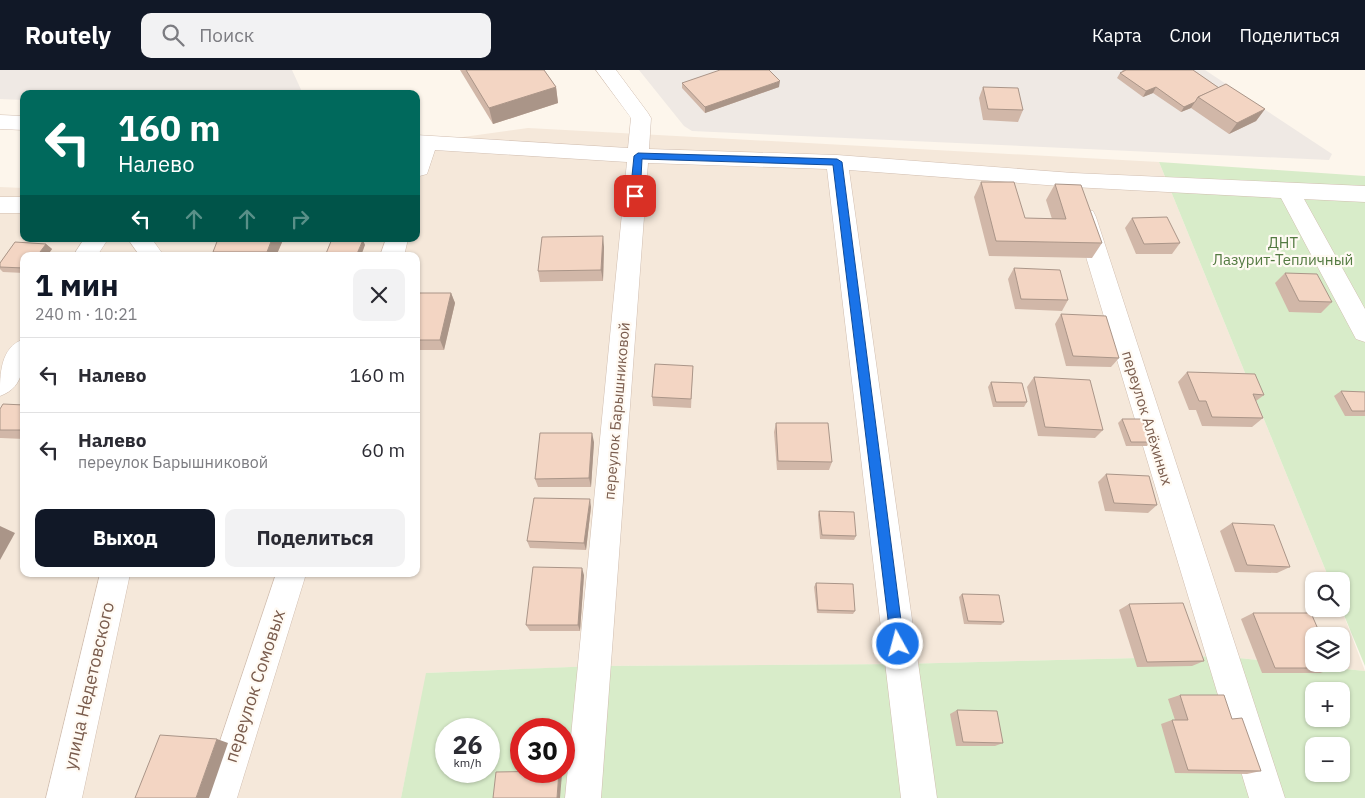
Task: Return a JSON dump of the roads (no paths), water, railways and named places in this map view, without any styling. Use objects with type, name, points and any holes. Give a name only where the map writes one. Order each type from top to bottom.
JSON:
[{"type":"street","name":"переулок Барышниковой","points":[[583,798],[596,666],[641,118],[606,70]]},
{"type":"street","points":[[0,122],[20,123]]},
{"type":"street","points":[[420,154],[422,142],[638,156],[837,162],[1073,180],[1365,194]]},
{"type":"street","points":[[837,162],[900,664],[919,798]]},
{"type":"street","name":"переулок Алёхиных","points":[[1073,180],[1220,656],[1267,798]]},
{"type":"street","points":[[1288,190],[1365,332]]},
{"type":"street","points":[[0,205],[20,205]]},
{"type":"street","points":[[0,385],[20,355]]},
{"type":"street","name":"улица Недетовского","points":[[64,798],[114,577]]},
{"type":"street","name":"переулок Сомовых","points":[[219,798],[289,577]]},
{"type":"park label","name":"ДНТ Лазурит-Тепличный","points":[[1283,252]]}]
